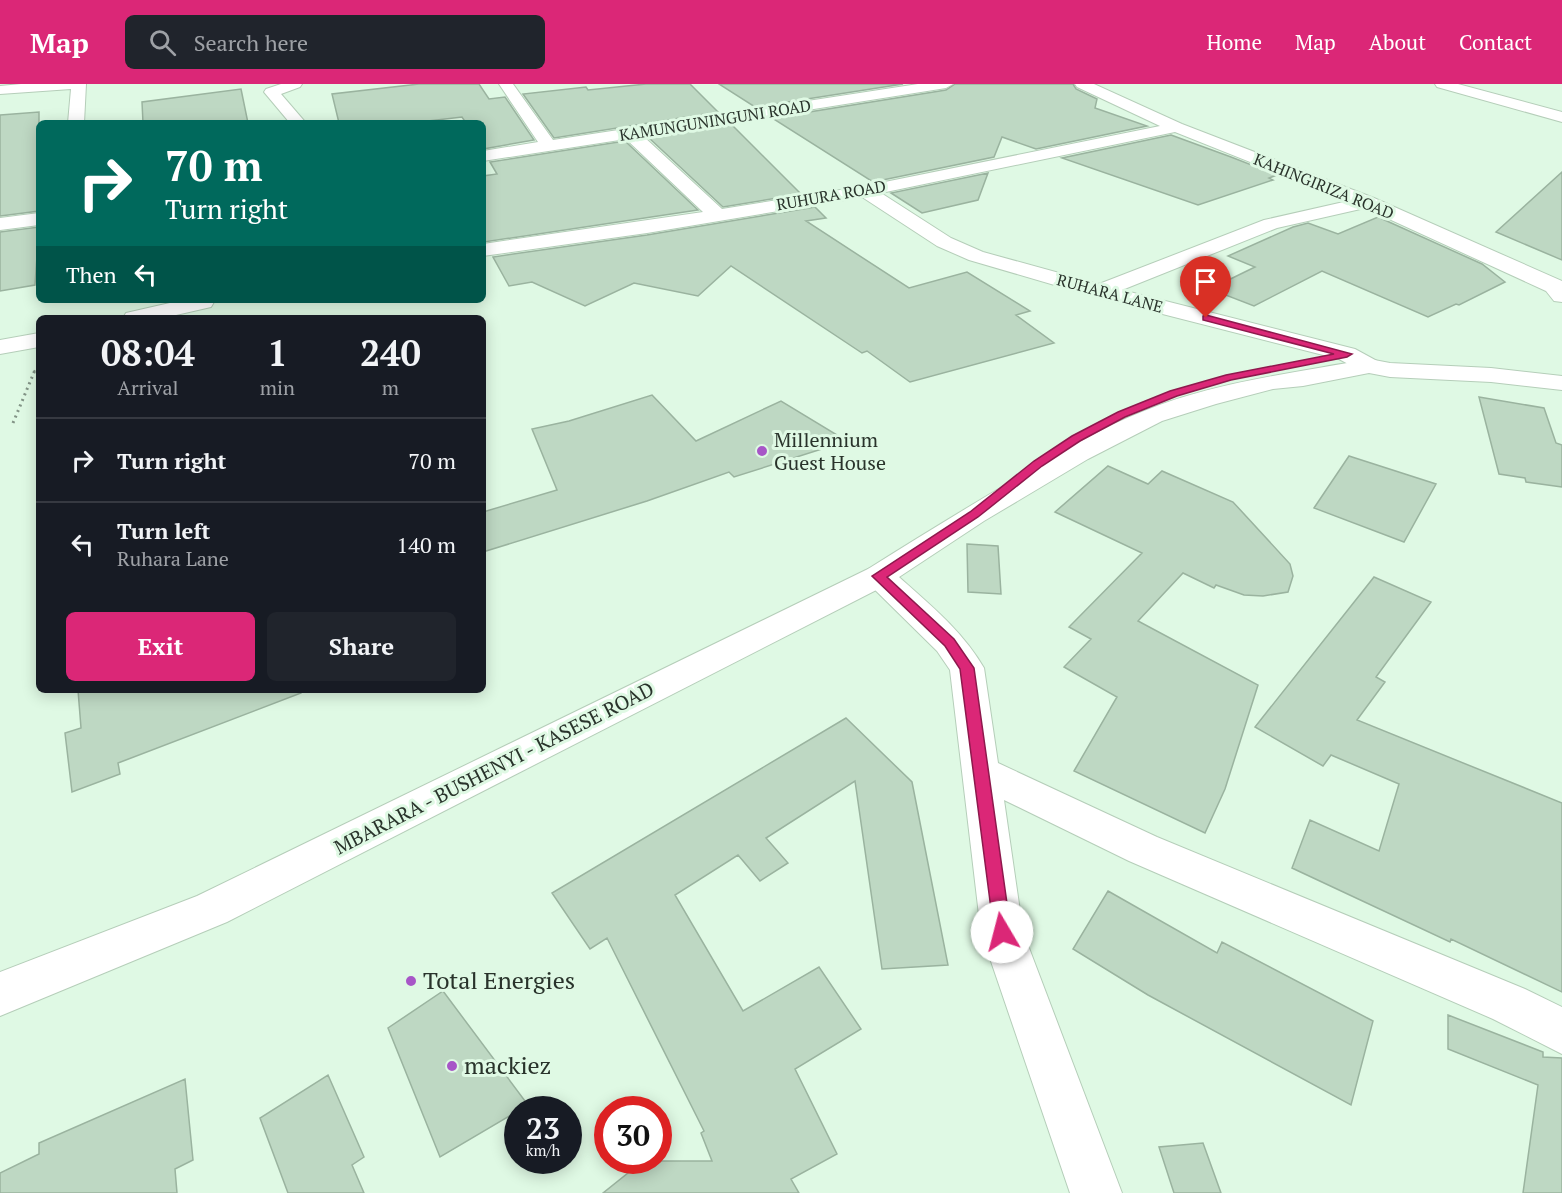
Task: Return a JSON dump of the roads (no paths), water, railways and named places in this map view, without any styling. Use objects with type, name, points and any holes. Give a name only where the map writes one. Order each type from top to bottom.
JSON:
[{"type":"street","points":[[0,90],[79,84],[76,120]]},
{"type":"street","points":[[294,84],[271,92],[295,120]]},
{"type":"street","points":[[506,84],[549,146]]},
{"type":"street","points":[[857,84],[873,95]]},
{"type":"street","name":"KAMUNGUNINGUNI ROAD","points":[[486,156],[946,84]]},
{"type":"street","name":"KAHINGIRIZA ROAD","points":[[1082,84],[1176,127],[1367,202],[1559,289]]},
{"type":"street","points":[[1442,84],[1562,117]]},
{"type":"street","name":"RUHURA ROAD","points":[[486,250],[865,190],[1176,127]]},
{"type":"street","points":[[631,134],[716,214]]},
{"type":"street","name":"RUHARA LANE","points":[[865,190],[944,242],[965,251],[1015,268],[1100,291],[1347,354],[1369,366]]},
{"type":"street","points":[[1100,291],[1271,224],[1367,202]]},
{"type":"street","points":[[0,224],[36,219]]},
{"type":"street","points":[[147,315],[197,303]]},
{"type":"street","points":[[0,347],[36,341]]},
{"type":"street","name":"MBARARA - BUSHENYI - KASESE ROAD","points":[[974,515],[1038,464],[1076,439],[1122,414],[1173,394],[1229,377],[1347,354],[1366,359],[1487,365],[1562,373]]},
{"type":"street","name":"MBARARA - BUSHENYI - KASESE ROAD","points":[[0,994],[212,909],[879,576],[974,515],[1079,453],[1153,416],[1272,382],[1303,379],[1369,366],[1390,370],[1491,375],[1562,383]]},
{"type":"street","points":[[879,576],[949,643],[967,668],[1002,932],[1096,1193]]},
{"type":"street","points":[[981,772],[1143,849],[1509,1004],[1562,1031]]},
{"type":"place","name":"Millennium Guest House","points":[[762,451]]},
{"type":"place","name":"Total Energies","points":[[411,981]]},
{"type":"place","name":"mackiez","points":[[452,1066]]}]
